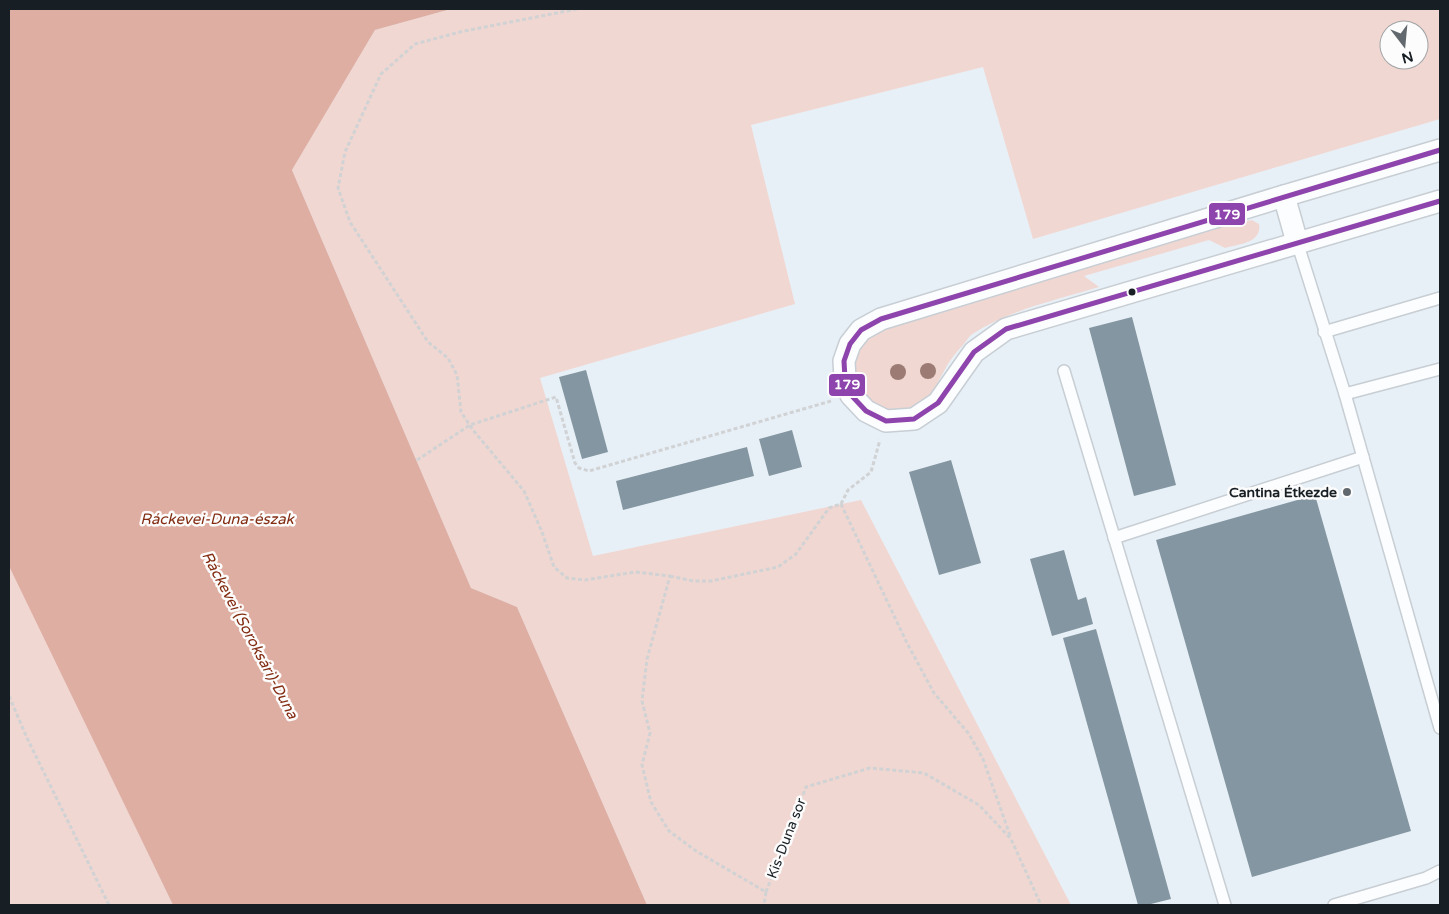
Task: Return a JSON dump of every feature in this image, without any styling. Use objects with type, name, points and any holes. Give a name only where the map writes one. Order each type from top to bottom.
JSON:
[{"type":"street","points":[[1440,150],[881,319],[861,330],[850,344],[844,361],[845,379],[851,395],[866,411],[886,421],[914,419],[938,403],[974,352],[1006,329],[1440,200]]},
{"type":"street","points":[[1284,196],[1297,242]]},
{"type":"lane","points":[[1297,242],[1345,394],[1440,728]]},
{"type":"lane","points":[[1324,332],[1440,298]]},
{"type":"lane","points":[[1345,394],[1440,369]]},
{"type":"lane","points":[[1064,371],[1225,905]]},
{"type":"lane","points":[[1114,538],[1363,457]]},
{"type":"lane","points":[[1334,905],[1426,878],[1440,870]]},
{"type":"path","points":[[576,9],[460,32],[415,44],[381,74],[345,152],[338,188],[350,222],[428,342],[448,358],[457,375],[461,412],[524,491],[542,532],[554,567],[567,578],[585,580],[635,572],[711,581],[778,567],[796,554],[829,508],[841,504],[848,490],[871,472],[886,421]]},
{"type":"path","points":[[417,460],[470,425],[556,397],[575,463],[579,468],[589,471],[851,395]]},
{"type":"path","points":[[841,504],[907,643],[934,694],[969,734],[983,760],[1011,839]]},
{"type":"path","points":[[670,576],[647,659],[642,701],[650,733],[642,765],[651,802],[669,831],[696,852],[766,892],[764,905]]},
{"type":"path","points":[[9,696],[27,738],[109,905]]},
{"type":"path","name":"Kis-Duna sor","points":[[766,892],[806,787],[870,768],[924,773],[979,805],[1011,839],[1041,905]]},
{"type":"shaded area","points":[[451,9],[1440,9],[1440,119],[1033,239],[983,67],[751,125],[795,304],[540,378],[593,556],[861,500],[1071,905],[647,905],[517,607],[471,588],[292,170],[375,30]]},
{"type":"shaded area","points":[[1252,220],[1259,224],[1259,230],[1254,239],[1249,242],[1225,248],[1209,240],[1084,276],[1099,287],[1019,311],[989,325],[973,334],[955,354],[925,400],[908,409],[887,409],[876,405],[860,390],[855,380],[853,362],[856,350],[876,328],[1230,224]]},
{"type":"shaded area","points":[[9,566],[13,573],[173,905],[9,905]]},
{"type":"water","name":"Ráckevei-Duna-észak","points":[[9,9],[451,9],[375,30],[292,170],[471,588],[517,607],[647,905],[173,905],[9,566]]},
{"type":"building","points":[[1132,317],[1176,485],[1134,496],[1089,328]]},
{"type":"building","points":[[586,370],[608,452],[582,459],[559,377]]},
{"type":"building","points":[[792,430],[802,467],[769,476],[759,439]]},
{"type":"building","points":[[747,447],[754,476],[623,510],[616,481]]},
{"type":"building","points":[[951,460],[981,563],[939,575],[909,472]]},
{"type":"building","points":[[1315,495],[1411,831],[1252,877],[1156,540]]},
{"type":"building","points":[[1064,550],[1078,600],[1086,597],[1093,624],[1052,636],[1030,559]]},
{"type":"building","points":[[1096,629],[1171,899],[1147,905],[1138,905],[1063,638]]},
{"type":"transit line","name":"179","points":[[1440,150],[881,319],[861,330],[850,344],[844,361],[845,379],[851,395],[866,411],[886,421],[914,419],[938,403],[974,352],[1006,329],[1440,201]]},
{"type":"place","name":"Cantina Étkezde","points":[[1347,492]]},
{"type":"water label","name":"Ráckevei (Soroksári)-Duna","points":[[250,635]]}]
